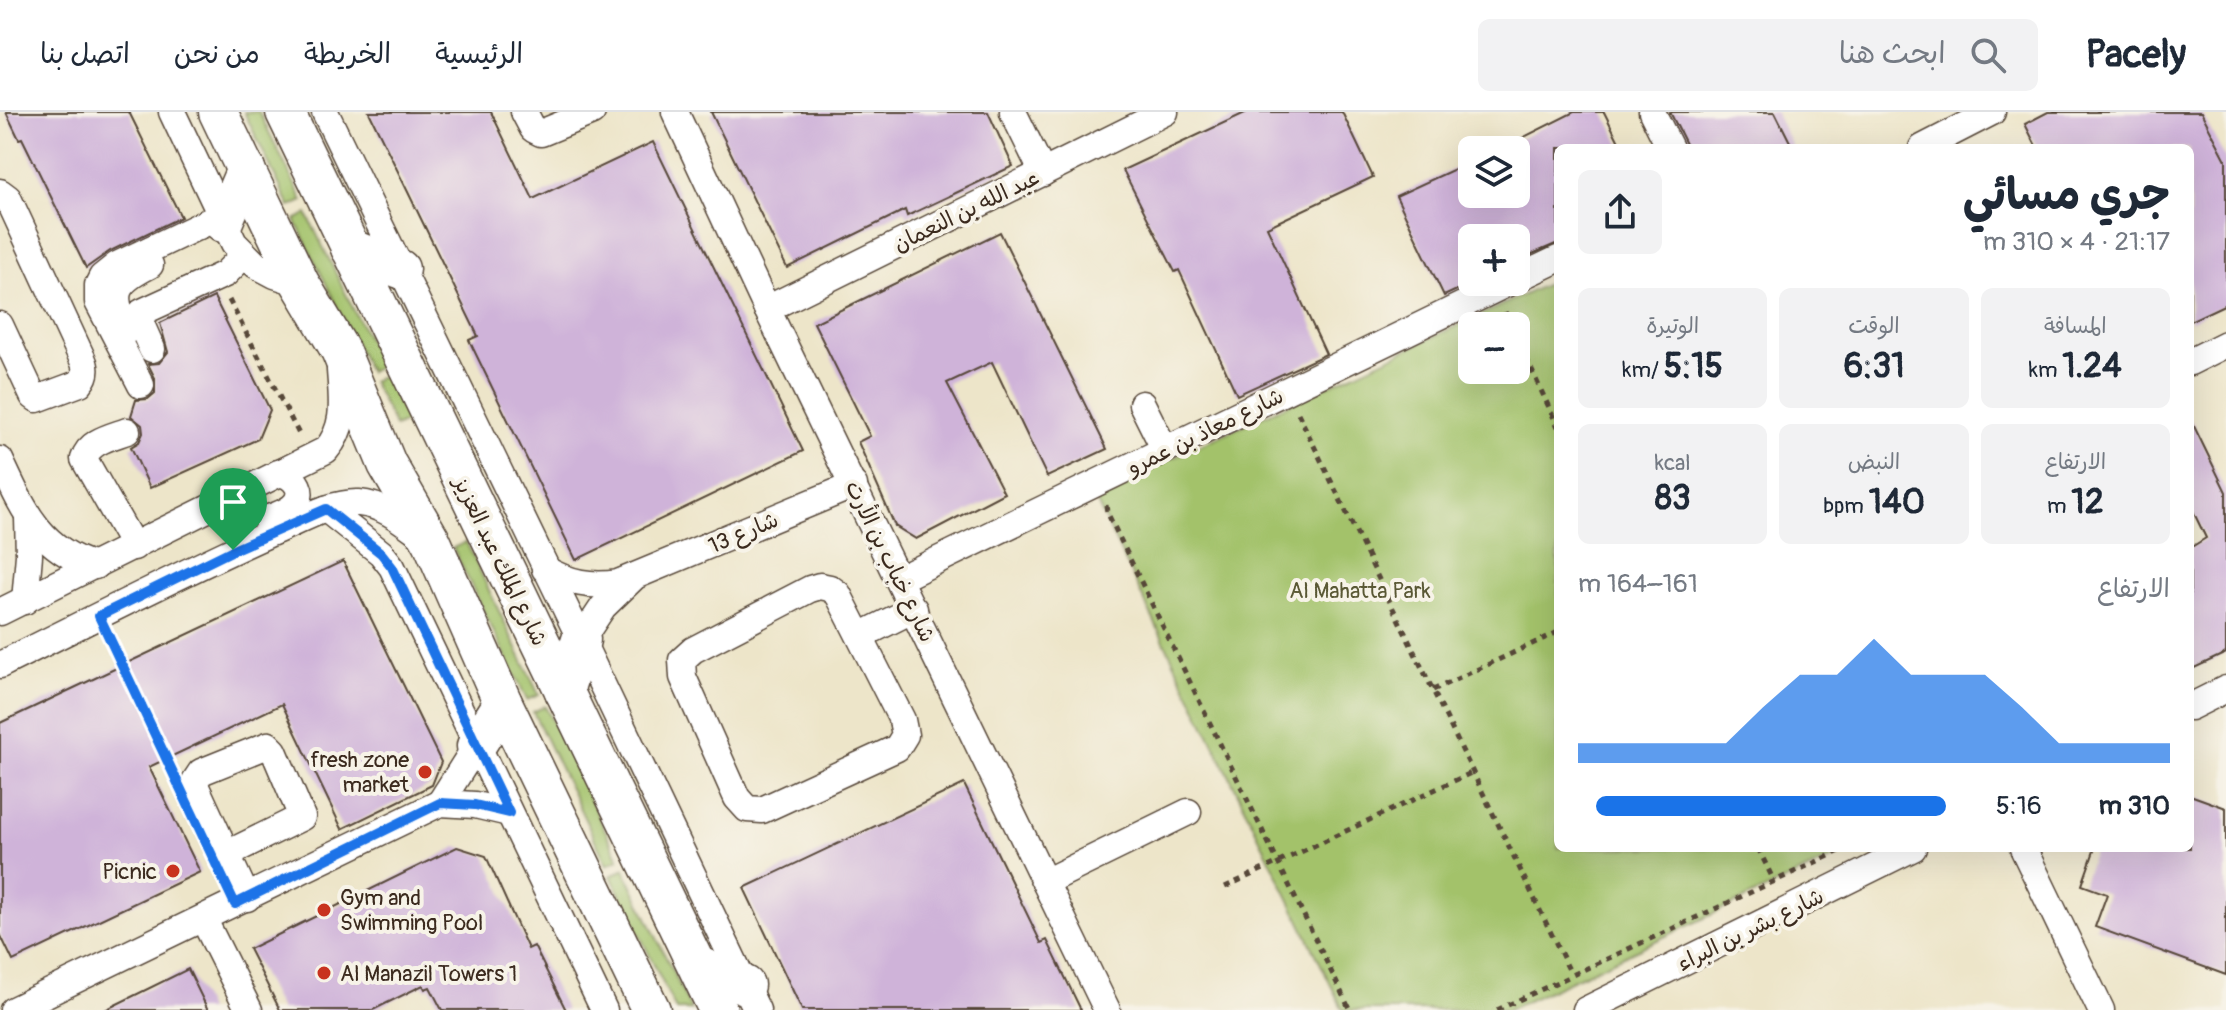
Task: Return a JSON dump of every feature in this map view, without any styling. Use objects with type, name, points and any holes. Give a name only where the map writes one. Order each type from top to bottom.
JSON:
[{"type":"highway","points":[[218,112],[300,283],[340,350],[387,464],[432,542],[503,703],[651,1010]]},
{"type":"highway","name":"شارع الملك عبد العزيز","points":[[285,112],[697,965],[740,1002]]},
{"type":"highway","points":[[223,223],[246,169]]},
{"type":"highway","points":[[350,248],[400,269]]},
{"type":"highway","points":[[564,691],[581,640]]},
{"type":"highway","points":[[476,746],[503,703]]},
{"type":"street","points":[[172,112],[223,223],[244,255],[275,275],[300,283]]},
{"type":"street","name":"شارع الملك عبد العزيز","points":[[325,112],[581,640],[740,1002]]},
{"type":"street","points":[[524,112],[533,129],[541,133],[592,112]]},
{"type":"street","name":"شارع خباب بن الأرت","points":[[675,112],[767,309],[1107,1010]]},
{"type":"street","points":[[1013,112],[1043,173]]},
{"type":"street","name":"عبد الله بن النعمان","points":[[767,309],[1165,112]]},
{"type":"street","points":[[1652,112],[1668,144]]},
{"type":"street","points":[[1930,144],[1992,112]]},
{"type":"street","points":[[0,192],[8,198],[83,360],[84,379],[37,399],[0,325]]},
{"type":"street","points":[[223,223],[117,265],[102,277],[97,294],[102,312],[147,366],[142,312],[233,269],[244,255]]},
{"type":"street","points":[[1530,272],[1554,261]]},
{"type":"street","name":"شارع معاذ بن عمرو","points":[[899,579],[1481,296]]},
{"type":"street","points":[[2194,360],[2226,344]]},
{"type":"street","points":[[0,612],[326,450],[336,438],[342,423],[340,350]]},
{"type":"street","points":[[1142,404],[1165,450]]},
{"type":"street","points":[[127,431],[96,443],[87,449],[84,459],[134,547]]},
{"type":"street","points":[[2,469],[28,518],[54,545],[95,566]]},
{"type":"street","points":[[233,550],[247,529],[295,505],[299,488],[295,480],[287,474],[278,473]]},
{"type":"street","name":"شارع 13","points":[[545,569],[559,577],[588,585],[618,583],[854,485]]},
{"type":"street","points":[[0,665],[233,550],[343,504],[361,503],[378,507],[432,542]]},
{"type":"street","points":[[326,509],[381,553],[392,567],[604,1010]]},
{"type":"street","points":[[25,601],[28,518]]},
{"type":"street","name":"شارع 13","points":[[581,640],[603,607],[632,579]]},
{"type":"street","points":[[820,586],[838,594],[860,636],[902,720],[905,735],[902,742],[897,748],[762,810],[747,809],[737,798],[683,677],[682,660],[693,650],[820,586]]},
{"type":"street","points":[[860,636],[914,609]]},
{"type":"street","points":[[2194,705],[2226,689]]},
{"type":"street","points":[[227,854],[302,817],[274,751],[268,745],[259,746],[196,777],[195,785],[247,898]]},
{"type":"street","points":[[440,803],[476,746]]},
{"type":"street","points":[[13,1010],[440,803],[475,805],[509,813]]},
{"type":"street","points":[[1045,882],[1188,812]]},
{"type":"street","name":"شارع بشر بن البراء","points":[[1586,1010],[1905,852]]},
{"type":"street","points":[[2025,852],[2101,1010]]},
{"type":"street","points":[[204,920],[249,1010]]},
{"type":"path","points":[[217,277],[311,457]]},
{"type":"path","points":[[1530,366],[1554,418]]},
{"type":"path","points":[[1296,408],[1571,974]]},
{"type":"path","points":[[1107,512],[1350,1010]]},
{"type":"path","points":[[99,616],[174,775]]},
{"type":"path","points":[[1433,690],[1554,634]]},
{"type":"path","points":[[1225,887],[1473,772]]},
{"type":"path","points":[[1760,852],[1774,881]]},
{"type":"path","points":[[1497,1010],[1837,852]]},
{"type":"green space","points":[[244,112],[259,112],[303,201],[290,207]]},
{"type":"green space","points":[[307,214],[381,366],[369,372],[295,220]]},
{"type":"green space","name":"Al Mahatta Park","points":[[1554,281],[1554,852],[1845,852],[1508,1010],[1343,1010],[1093,495],[1458,325],[1458,384],[1530,384],[1530,312],[1487,312],[1521,296],[1530,296],[1530,292]]},
{"type":"green space","points":[[385,375],[407,421],[395,427],[372,381]]},
{"type":"green space","points":[[466,542],[539,695],[527,700],[453,548]]},
{"type":"green space","points":[[545,706],[619,859],[607,865],[533,712]]},
{"type":"green space","points":[[624,869],[691,1010],[676,1010],[611,876]]},
{"type":"building","points":[[6,112],[129,112],[181,217],[110,251],[86,268]]},
{"type":"building","points":[[369,112],[491,112],[533,199],[653,142],[803,451],[576,560],[469,340],[478,336]]},
{"type":"building","points":[[711,112],[988,112],[1013,166],[907,216],[905,210],[787,268]]},
{"type":"building","points":[[1247,112],[1342,112],[1373,177],[1267,227],[1326,354],[1237,395],[1179,270],[1175,272],[1123,170]]},
{"type":"building","points":[[1574,112],[1604,112],[1620,144],[1554,144],[1554,245],[1530,255],[1530,224],[1458,224],[1458,290],[1444,296],[1396,196],[1458,167],[1458,208],[1530,208],[1530,136],[1526,136]]},
{"type":"building","points":[[1670,112],[1775,112],[1791,144],[1686,144]]},
{"type":"building","points":[[2048,112],[2201,112],[2226,160],[2226,304],[2194,319],[2194,144],[2035,144],[2025,124]]},
{"type":"building","points":[[1000,232],[1107,449],[1047,477],[992,362],[947,383],[1004,493],[916,539],[895,526],[858,442],[870,436],[814,323]]},
{"type":"building","points":[[214,297],[270,410],[258,439],[150,488],[131,447],[139,442],[142,425],[131,416],[136,400],[148,399],[155,393],[155,378],[148,364],[159,363],[168,352],[160,323]]},
{"type":"building","points":[[2194,426],[2226,492],[2226,653],[2194,668],[2194,546],[2206,538],[2194,513]]},
{"type":"building","points":[[343,561],[441,762],[432,785],[342,829],[282,704],[149,767],[200,872],[13,961],[0,934],[0,723]]},
{"type":"building","points":[[964,784],[1041,943],[1047,940],[1081,1010],[802,1010],[744,888]]},
{"type":"building","points":[[2194,796],[2226,808],[2226,975],[2095,927],[2107,894],[2082,885],[2094,852],[2194,852]]},
{"type":"building","points":[[457,847],[486,856],[528,949],[534,946],[566,1010],[442,1010],[430,987],[425,989],[423,985],[373,1010],[280,1010],[249,949]]},
{"type":"building","points":[[188,969],[208,1010],[105,1010]]},
{"type":"place","name":"fresh zone market","points":[[425,772]]},
{"type":"place","name":"Picnic","points":[[173,871]]},
{"type":"place","name":"Gym and Swimming Pool","points":[[324,910]]},
{"type":"place","name":"Al Manazil Towers 1","points":[[324,973]]},
{"type":"route","points":[[326,509],[381,553],[392,567],[509,813],[475,805],[440,803],[235,904],[99,616],[233,550],[326,509]]}]
